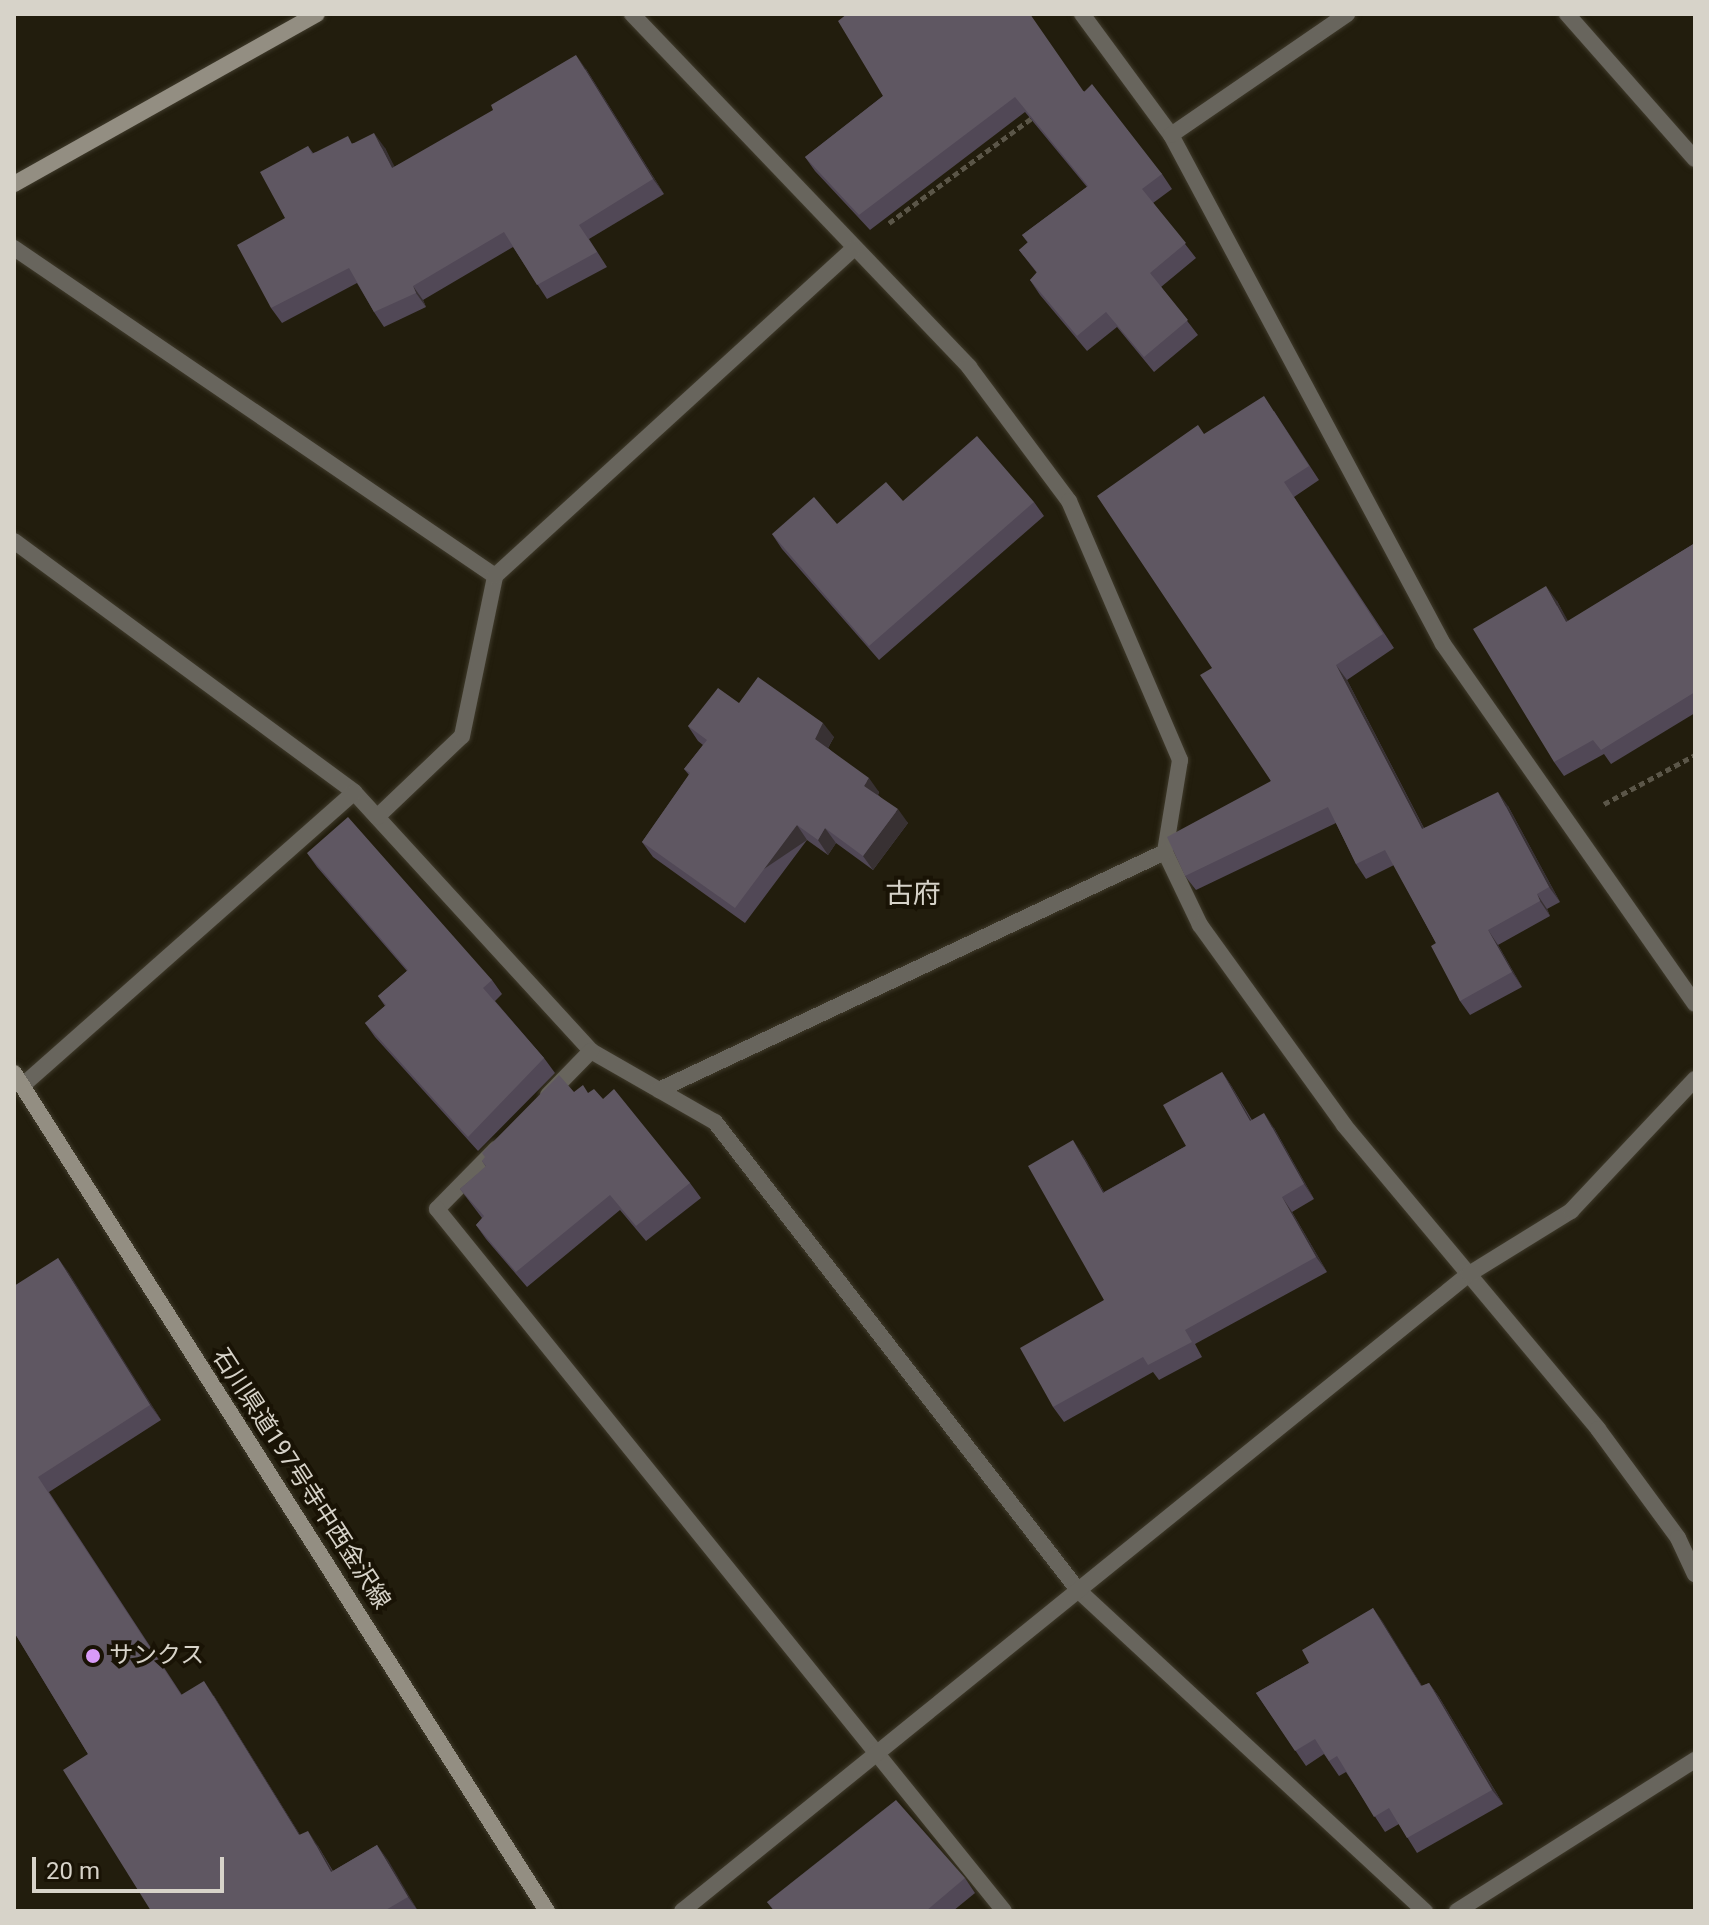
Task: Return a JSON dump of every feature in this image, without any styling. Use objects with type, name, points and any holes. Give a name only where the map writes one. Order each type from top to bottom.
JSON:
[{"type":"main road","points":[[14,184],[317,14]]},
{"type":"main road","name":"石川県道197号寺中西金沢線","points":[[18,1080],[547,1911]]},
{"type":"street","points":[[632,14],[969,367],[1069,501],[1180,760],[1165,852],[1209,938],[1344,1125],[1598,1429],[1678,1538],[1695,1574]]},
{"type":"street","points":[[1082,14],[1171,135],[1443,644],[1695,1004]]},
{"type":"street","points":[[1171,135],[1347,14]]},
{"type":"street","points":[[1567,14],[1695,159]]},
{"type":"street","points":[[14,248],[495,576]]},
{"type":"street","points":[[377,817],[462,736],[495,576],[854,248]]},
{"type":"street","points":[[14,541],[354,792],[591,1051],[715,1122],[1078,1590],[1425,1911]]},
{"type":"street","points":[[18,1080],[354,792]]},
{"type":"street","points":[[659,1090],[1165,852]]},
{"type":"street","points":[[536,1107],[591,1051]]},
{"type":"street","points":[[682,1911],[1469,1274],[1571,1211],[1695,1079]]},
{"type":"street","points":[[503,1141],[437,1209],[1004,1911]]},
{"type":"street","points":[[1457,1911],[1695,1760]]},
{"type":"path","points":[[854,248],[1040,112]]},
{"type":"path","points":[[1568,823],[1695,755]]},
{"type":"building","points":[[847,14],[1030,14],[1084,92],[1092,84],[1162,174],[1142,189],[1186,243],[1150,273],[1188,320],[1144,357],[1106,312],[1077,336],[1030,280],[1037,272],[1019,250],[1028,242],[1022,235],[1088,186],[1015,97],[859,215],[805,157],[883,96],[838,21]]},
{"type":"building","points":[[576,55],[653,179],[579,225],[597,252],[537,285],[504,232],[413,286],[416,293],[374,312],[349,268],[271,308],[237,245],[285,218],[260,172],[308,146],[312,154],[348,136],[352,144],[374,133],[392,168],[493,110],[491,105]]},
{"type":"building","points":[[1264,396],[1309,466],[1284,482],[1383,634],[1336,665],[1422,829],[1498,792],[1549,887],[1537,894],[1540,901],[1488,930],[1512,972],[1460,1001],[1431,946],[1436,943],[1385,850],[1356,864],[1328,807],[1185,876],[1167,837],[1271,781],[1200,675],[1212,668],[1097,496],[1198,425],[1204,434]]},
{"type":"building","points":[[977,436],[1034,502],[869,646],[772,534],[814,497],[837,524],[886,482],[903,501]]},
{"type":"building","points":[[1695,543],[1695,692],[1601,750],[1593,740],[1554,762],[1473,629],[1546,586],[1566,622]]},
{"type":"building","points":[[758,677],[823,723],[815,739],[869,778],[864,786],[898,809],[863,856],[825,828],[818,840],[797,825],[735,908],[642,842],[690,773],[684,769],[707,740],[688,726],[718,688],[739,703]]},
{"type":"building","points":[[348,817],[492,980],[483,988],[544,1058],[468,1137],[365,1023],[386,1005],[378,996],[408,970],[307,853]]},
{"type":"building","points":[[1222,1072],[1250,1121],[1264,1113],[1304,1184],[1282,1197],[1316,1257],[1185,1330],[1192,1342],[1148,1365],[1143,1357],[1053,1407],[1020,1348],[1104,1300],[1028,1166],[1073,1140],[1103,1193],[1186,1146],[1163,1105]]},
{"type":"building","points":[[559,1075],[574,1092],[583,1085],[588,1093],[594,1089],[603,1099],[614,1089],[690,1183],[636,1226],[610,1195],[516,1272],[476,1225],[484,1216],[460,1189],[486,1166],[482,1153]]},
{"type":"building","points":[[58,1258],[150,1405],[38,1477],[181,1695],[204,1681],[299,1835],[308,1831],[331,1872],[377,1845],[408,1897],[384,1911],[151,1911],[63,1770],[88,1754],[14,1632],[14,1286]]},
{"type":"building","points":[[1373,1608],[1421,1686],[1429,1683],[1492,1790],[1407,1838],[1389,1808],[1374,1817],[1337,1756],[1329,1761],[1315,1739],[1295,1751],[1256,1693],[1309,1663],[1302,1650]]},
{"type":"building","points":[[896,1800],[965,1878],[926,1911],[775,1911],[767,1902]]},
{"type":"place","name":"サンクス","points":[[93,1656]]},
{"type":"district","name":"古府","points":[[913,894]]}]
